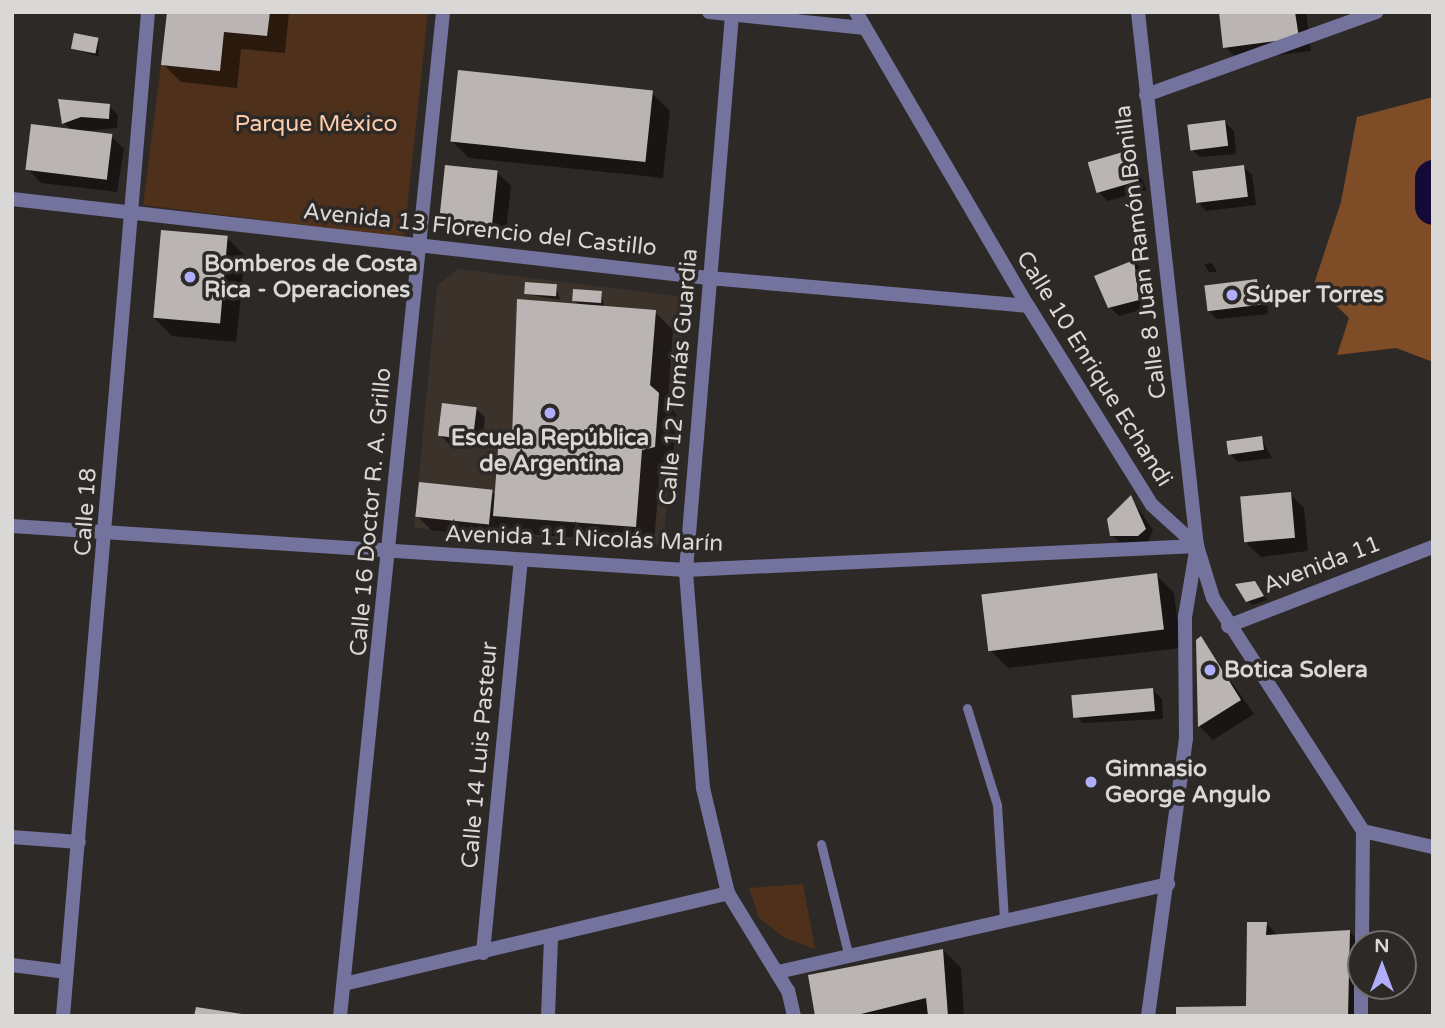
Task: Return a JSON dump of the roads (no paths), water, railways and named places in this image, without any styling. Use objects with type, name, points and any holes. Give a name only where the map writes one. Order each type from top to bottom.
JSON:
[{"type":"street","name":"Calle 18","points":[[63,1016],[107,533],[148,12]]},
{"type":"street","name":"Calle 16 Doctor R. A. Grillo","points":[[341,1016],[392,553],[443,12]]},
{"type":"street","points":[[709,12],[865,28]]},
{"type":"street","name":"Calle 10 Enrique Echandi","points":[[856,12],[1028,306],[1152,505],[1197,546]]},
{"type":"street","name":"Calle 8 Juan Ramón Bonilla","points":[[1138,12],[1197,546],[1228,626],[1363,831]]},
{"type":"street","points":[[1146,95],[1377,12]]},
{"type":"street","name":"Calle 12 Tomás Guardia","points":[[732,15],[686,570],[700,764],[728,893],[778,972],[794,1016]]},
{"type":"street","name":"Avenida 13 Florencio del Castillo","points":[[12,199],[709,278],[1028,306]]},
{"type":"street","name":"Avenida 11 Nicolás Marín","points":[[12,526],[392,553],[686,570],[1197,546]]},
{"type":"street","points":[[1148,1016],[1186,738],[1185,617],[1197,546]]},
{"type":"street","name":"Avenida 11","points":[[1228,626],[1433,547]]},
{"type":"street","name":"Calle 14 Luis Pasteur","points":[[483,953],[521,561]]},
{"type":"street","points":[[1362,930],[1363,831],[1433,847]]},
{"type":"street","points":[[12,837],[79,842]]},
{"type":"street","points":[[778,972],[1167,884]]},
{"type":"street","points":[[344,984],[728,893]]},
{"type":"street","points":[[548,1016],[551,937]]},
{"type":"street","points":[[12,965],[67,972]]},
{"type":"lane","points":[[967,708],[997,805],[1004,921]]},
{"type":"lane","points":[[821,844],[849,957]]},
{"type":"waterway","points":[[1433,178],[1433,206]]},
{"type":"place","name":"Bomberos de Costa Rica - Operaciones","points":[[190,277]]},
{"type":"place","name":"Súper Torres","points":[[1232,295]]},
{"type":"place","name":"Escuela República de Argentina","points":[[550,413]]},
{"type":"place","name":"Botica Solera","points":[[1210,670]]},
{"type":"place","name":"Gimnasio George Angulo","points":[[1091,782]]},
{"type":"park label","name":"Parque México","points":[[316,124]]}]
